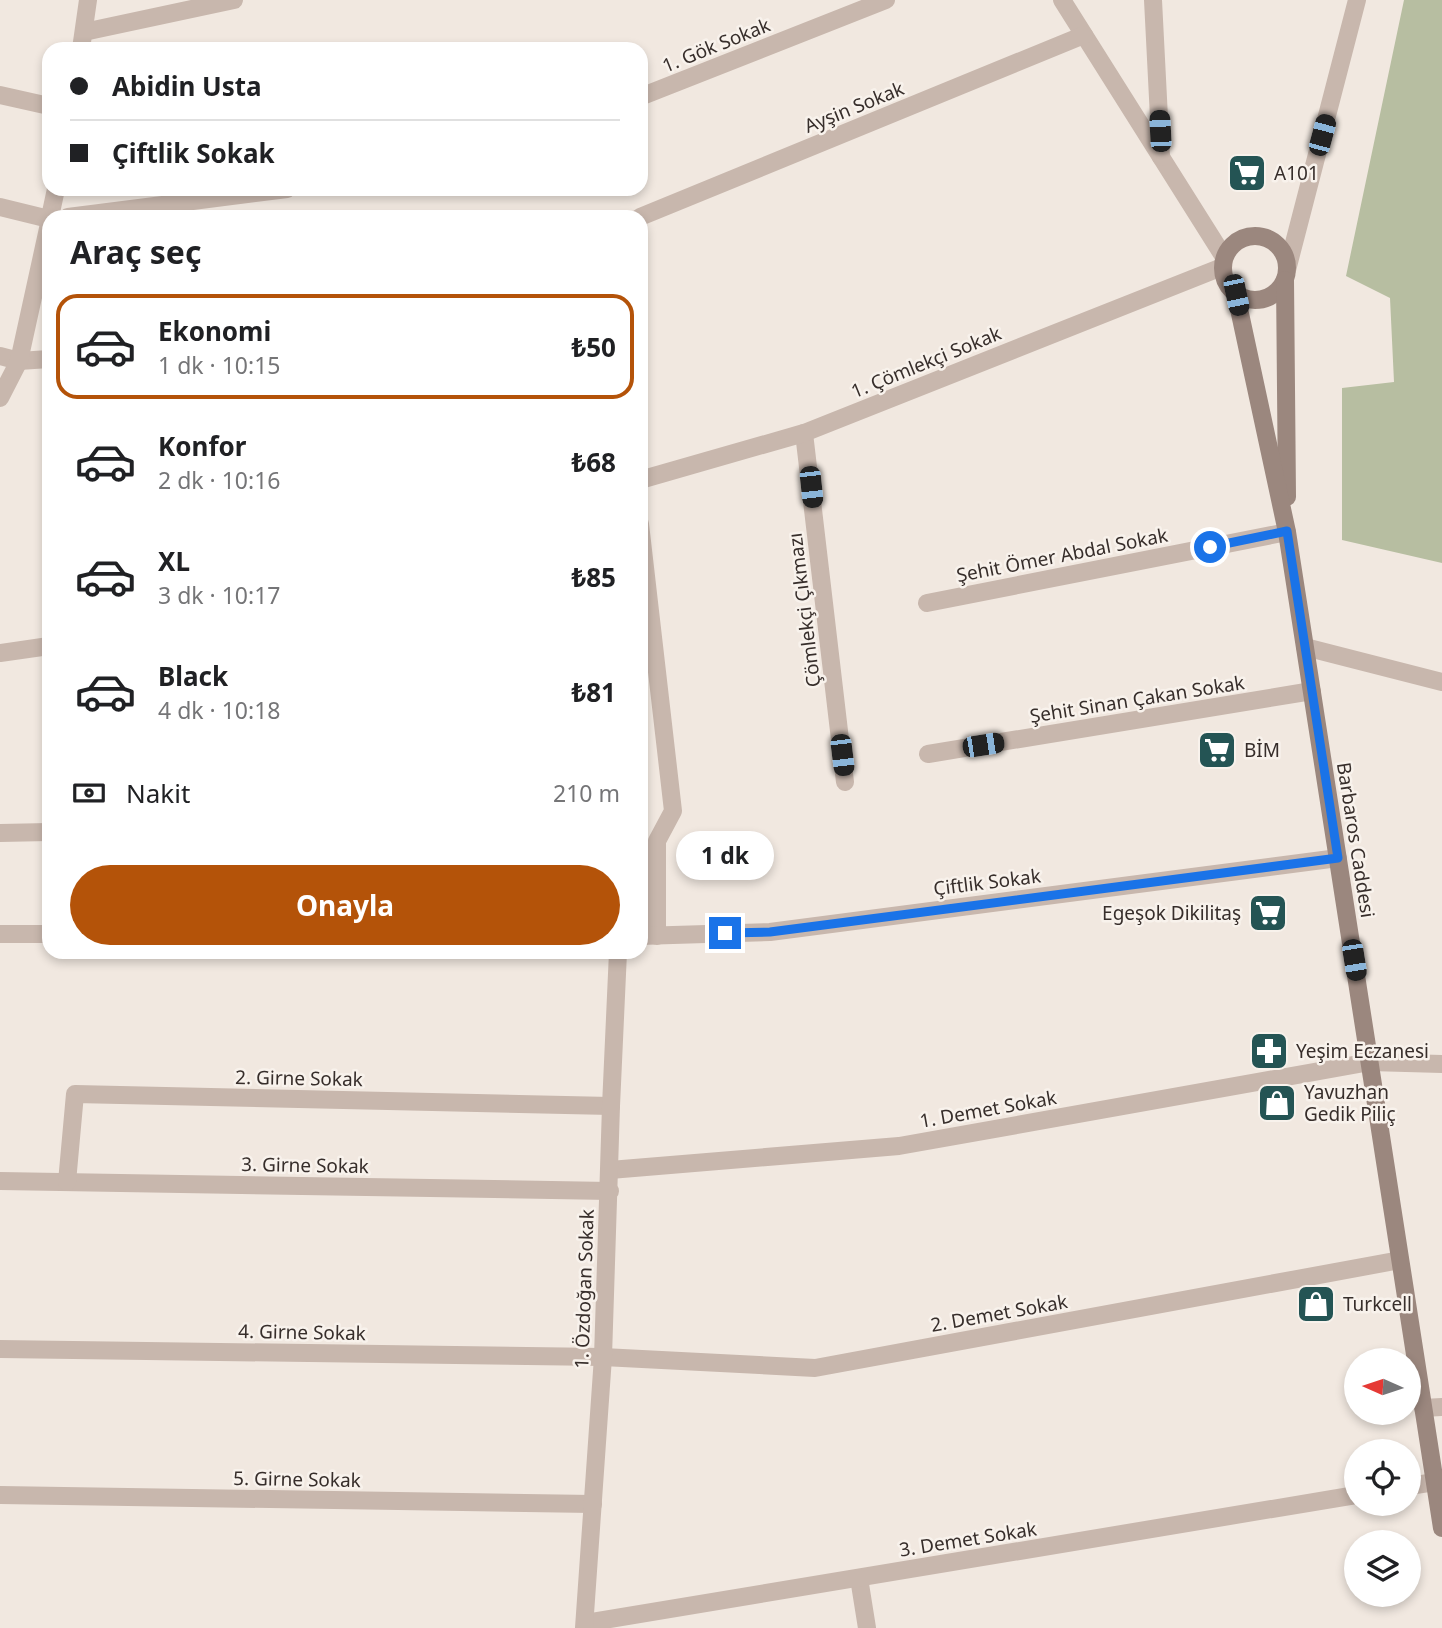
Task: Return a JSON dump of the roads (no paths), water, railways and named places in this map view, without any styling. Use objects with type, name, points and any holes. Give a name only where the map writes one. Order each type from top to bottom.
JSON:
[{"type":"main road","points":[[1286,275],[1281,288],[1273,295],[1254,301],[1244,299],[1228,287],[1223,278],[1223,262],[1231,246],[1242,238],[1255,235],[1267,238],[1278,246],[1285,257],[1286,275],[1287,531]]},
{"type":"main road","points":[[1236,295],[1287,531]]},
{"type":"main road","name":"Barbaros Caddesi","points":[[1287,531],[1442,1528]]},
{"type":"street","points":[[88,0],[82,40],[234,0]]},
{"type":"street","name":"1. Gök Sokak","points":[[648,94],[886,0]]},
{"type":"street","points":[[1062,0],[1161,157],[1223,262]]},
{"type":"street","points":[[1153,0],[1161,157]]},
{"type":"street","points":[[1286,275],[1357,0]]},
{"type":"street","name":"Ayşin Sokak","points":[[648,214],[1084,35]]},
{"type":"street","points":[[0,95],[42,104]]},
{"type":"street","points":[[123,210],[232,196]]},
{"type":"street","points":[[0,206],[42,218]]},
{"type":"street","points":[[0,398],[19,361],[42,253]]},
{"type":"street","name":"1. Çömlekçi Sokak","points":[[648,478],[804,433],[1223,262]]},
{"type":"street","points":[[0,356],[19,361],[42,359]]},
{"type":"street","name":"Çömlekçi Çıkmazı","points":[[804,433],[845,782]]},
{"type":"street","name":"Şehit Ömer Abdal Sokak","points":[[927,603],[1287,531]]},
{"type":"street","points":[[648,594],[673,811],[657,841],[649,936]]},
{"type":"street","points":[[0,653],[42,647]]},
{"type":"street","points":[[1305,647],[1442,682]]},
{"type":"street","name":"Şehit Sinan Çakan Sokak","points":[[928,754],[1312,691]]},
{"type":"street","points":[[0,833],[42,832]]},
{"type":"street","name":"Çiftlik Sokak","points":[[649,936],[770,932],[1338,858]]},
{"type":"street","points":[[0,934],[42,934]]},
{"type":"street","name":"1. Özdoğan Sokak","points":[[585,1626],[603,1357],[618,959]]},
{"type":"street","name":"1. Demet Sokak","points":[[610,1170],[899,1146],[1370,1062],[1442,1064]]},
{"type":"street","name":"2. Girne Sokak","points":[[67,1182],[75,1094],[611,1106]]},
{"type":"street","name":"3. Girne Sokak","points":[[0,1181],[610,1191]]},
{"type":"street","name":"2. Demet Sokak","points":[[603,1357],[815,1368],[1400,1260]]},
{"type":"street","name":"4. Girne Sokak","points":[[0,1349],[603,1357]]},
{"type":"street","points":[[1423,1408],[1442,1407]]},
{"type":"street","points":[[1421,1484],[1435,1482]]},
{"type":"street","name":"5. Girne Sokak","points":[[0,1495],[593,1504]]},
{"type":"street","name":"3. Demet Sokak","points":[[585,1626],[1344,1497]]},
{"type":"street","points":[[859,1578],[867,1628]]},
{"type":"place","name":"A101","points":[[1247,173]]},
{"type":"place","name":"BİM","points":[[1217,750]]},
{"type":"place","name":"Egeşok Dikilitaş","points":[[1268,913]]},
{"type":"place","name":"Yeşim Eczanesi","points":[[1269,1051]]},
{"type":"place","name":"Yavuzhan Gedik Piliç","points":[[1277,1103]]},
{"type":"place","name":"Turkcell","points":[[1316,1304]]}]
